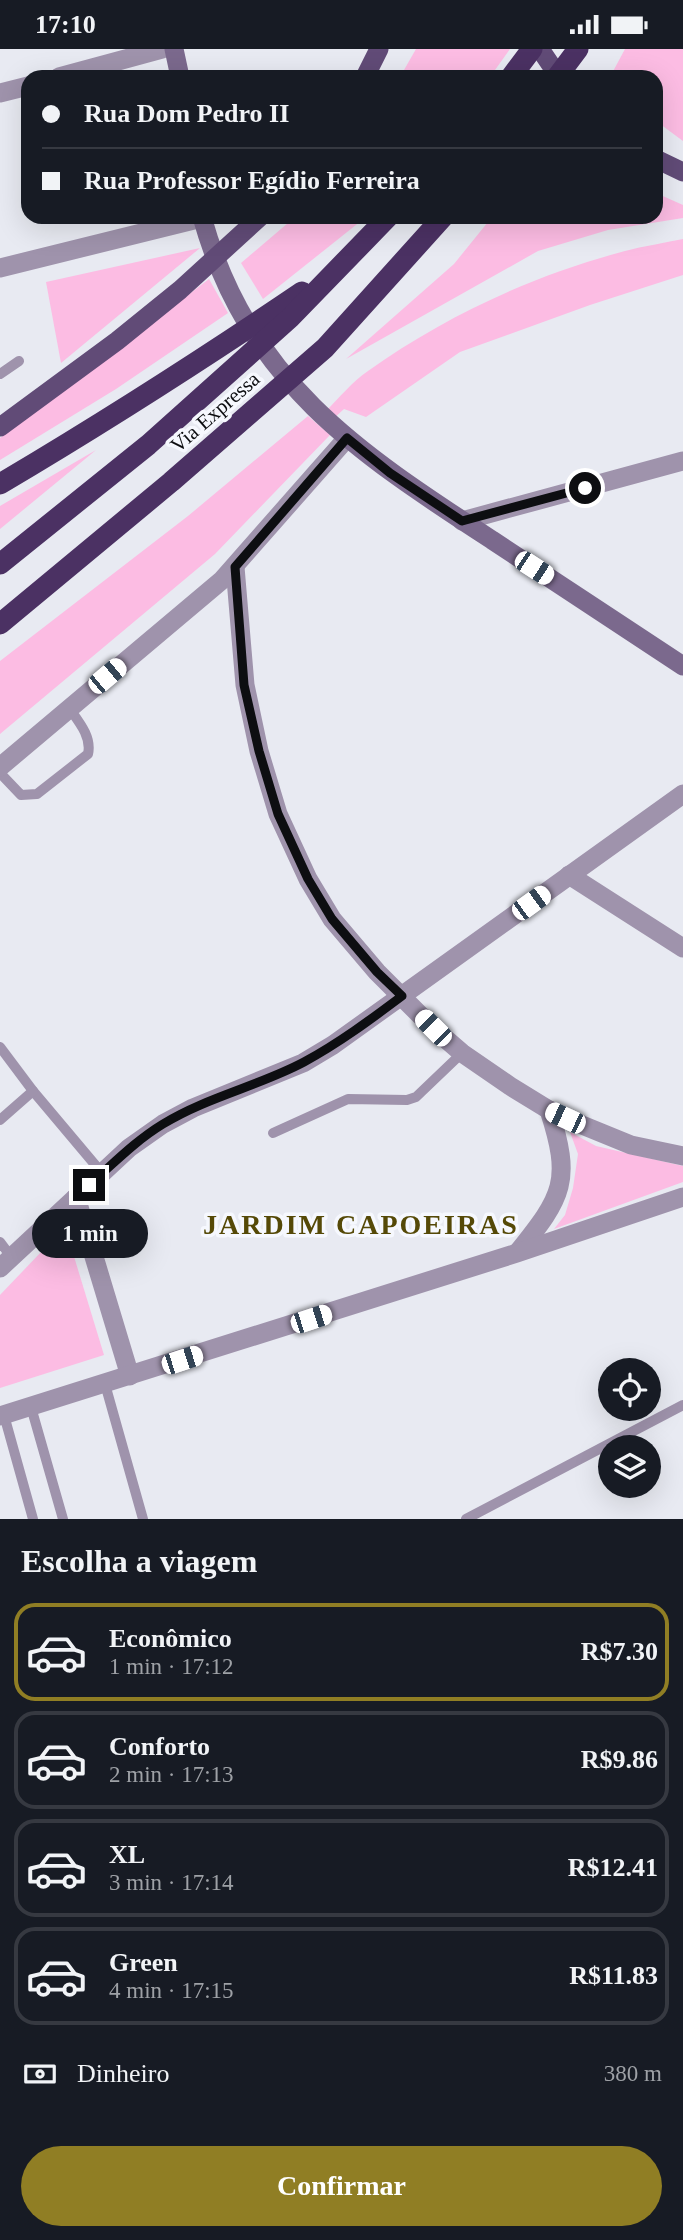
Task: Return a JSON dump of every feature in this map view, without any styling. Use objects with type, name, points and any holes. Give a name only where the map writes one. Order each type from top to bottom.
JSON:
[{"type":"highway","points":[[516,70],[532,49]]},
{"type":"highway","points":[[563,70],[578,49]]},
{"type":"highway","points":[[0,484],[287,311],[342,266],[381,224]]},
{"type":"highway","name":"Via Expressa","points":[[0,624],[171,482],[325,348],[437,224]]},
{"type":"highway","name":"Via Expressa","points":[[0,563],[148,445],[287,311]]},
{"type":"main road","points":[[174,49],[178,70]]},
{"type":"main road","points":[[368,70],[379,49]]},
{"type":"main road","points":[[540,49],[554,70]]},
{"type":"main road","points":[[663,162],[683,171]]},
{"type":"main road","points":[[204,224],[214,257],[237,306],[261,347],[310,405],[390,473],[683,666]]},
{"type":"main road","points":[[0,427],[117,341],[180,290],[253,224]]},
{"type":"street","points":[[85,70],[162,49]]},
{"type":"street","points":[[0,93],[21,88]]},
{"type":"street","points":[[0,268],[174,224]]},
{"type":"street","points":[[0,767],[235,567],[347,438]]},
{"type":"street","points":[[462,521],[683,461]]},
{"type":"street","points":[[235,567],[244,685],[259,751],[278,814],[308,879],[332,919],[377,972],[462,1053],[549,1110],[631,1145],[683,1156]]},
{"type":"street","points":[[4,1256],[76,1197],[129,1148],[163,1124],[194,1108],[303,1063],[356,1030],[683,794]]},
{"type":"street","points":[[569,875],[683,948]]},
{"type":"street","points":[[517,1253],[547,1216],[559,1189],[560,1145],[549,1110]]},
{"type":"street","points":[[76,1197],[130,1376]]},
{"type":"street","points":[[2,1415],[517,1253],[683,1197]]},
{"type":"lane","points":[[0,374],[19,361]]},
{"type":"lane","points":[[0,773],[21,795],[28,796],[37,794],[88,754],[89,741],[69,708]]},
{"type":"lane","points":[[0,1047],[102,1173]]},
{"type":"lane","points":[[273,1133],[348,1099],[407,1100],[416,1097],[462,1053]]},
{"type":"lane","points":[[0,1120],[33,1091]]},
{"type":"lane","points":[[104,1384],[143,1519]]},
{"type":"lane","points":[[466,1519],[683,1405]]},
{"type":"lane","points":[[31,1407],[63,1519]]},
{"type":"lane","points":[[2,1415],[33,1519]]},
{"type":"shaded area","points":[[416,49],[510,49],[495,70],[404,70]]},
{"type":"shaded area","points":[[625,49],[683,49],[683,141],[663,126],[663,70],[614,70]]},
{"type":"shaded area","points":[[663,196],[683,205],[683,218],[663,221]]},
{"type":"shaded area","points":[[287,224],[357,224],[263,299],[241,263]]},
{"type":"shaded area","points":[[486,224],[646,224],[608,230],[538,251],[346,359],[454,264]]},
{"type":"shaded area","points":[[683,239],[683,275],[460,352],[366,417],[344,409],[333,419],[325,412],[356,380],[397,351],[491,299],[591,261],[632,249]]},
{"type":"shaded area","points":[[200,248],[61,363],[46,282]]},
{"type":"shaded area","points":[[209,279],[228,313],[116,389],[0,460],[0,438]]},
{"type":"shaded area","points":[[308,416],[330,435],[215,554],[0,734],[0,661],[188,516]]},
{"type":"shaded area","points":[[96,450],[0,529],[0,506]]},
{"type":"shaded area","points":[[570,1132],[596,1146],[683,1166],[683,1182],[554,1229],[565,1215],[573,1188],[578,1154]]},
{"type":"shaded area","points":[[65,1227],[104,1355],[0,1388],[0,1295]]},
{"type":"district","name":"JARDIM CAPOEIRAS","points":[[361,1224]]},
{"type":"route","points":[[89,1185],[129,1148],[163,1124],[194,1108],[303,1063],[356,1030],[402,996],[377,972],[332,919],[308,879],[278,814],[259,751],[244,685],[235,567],[347,438],[390,473],[462,521],[585,488]]}]
